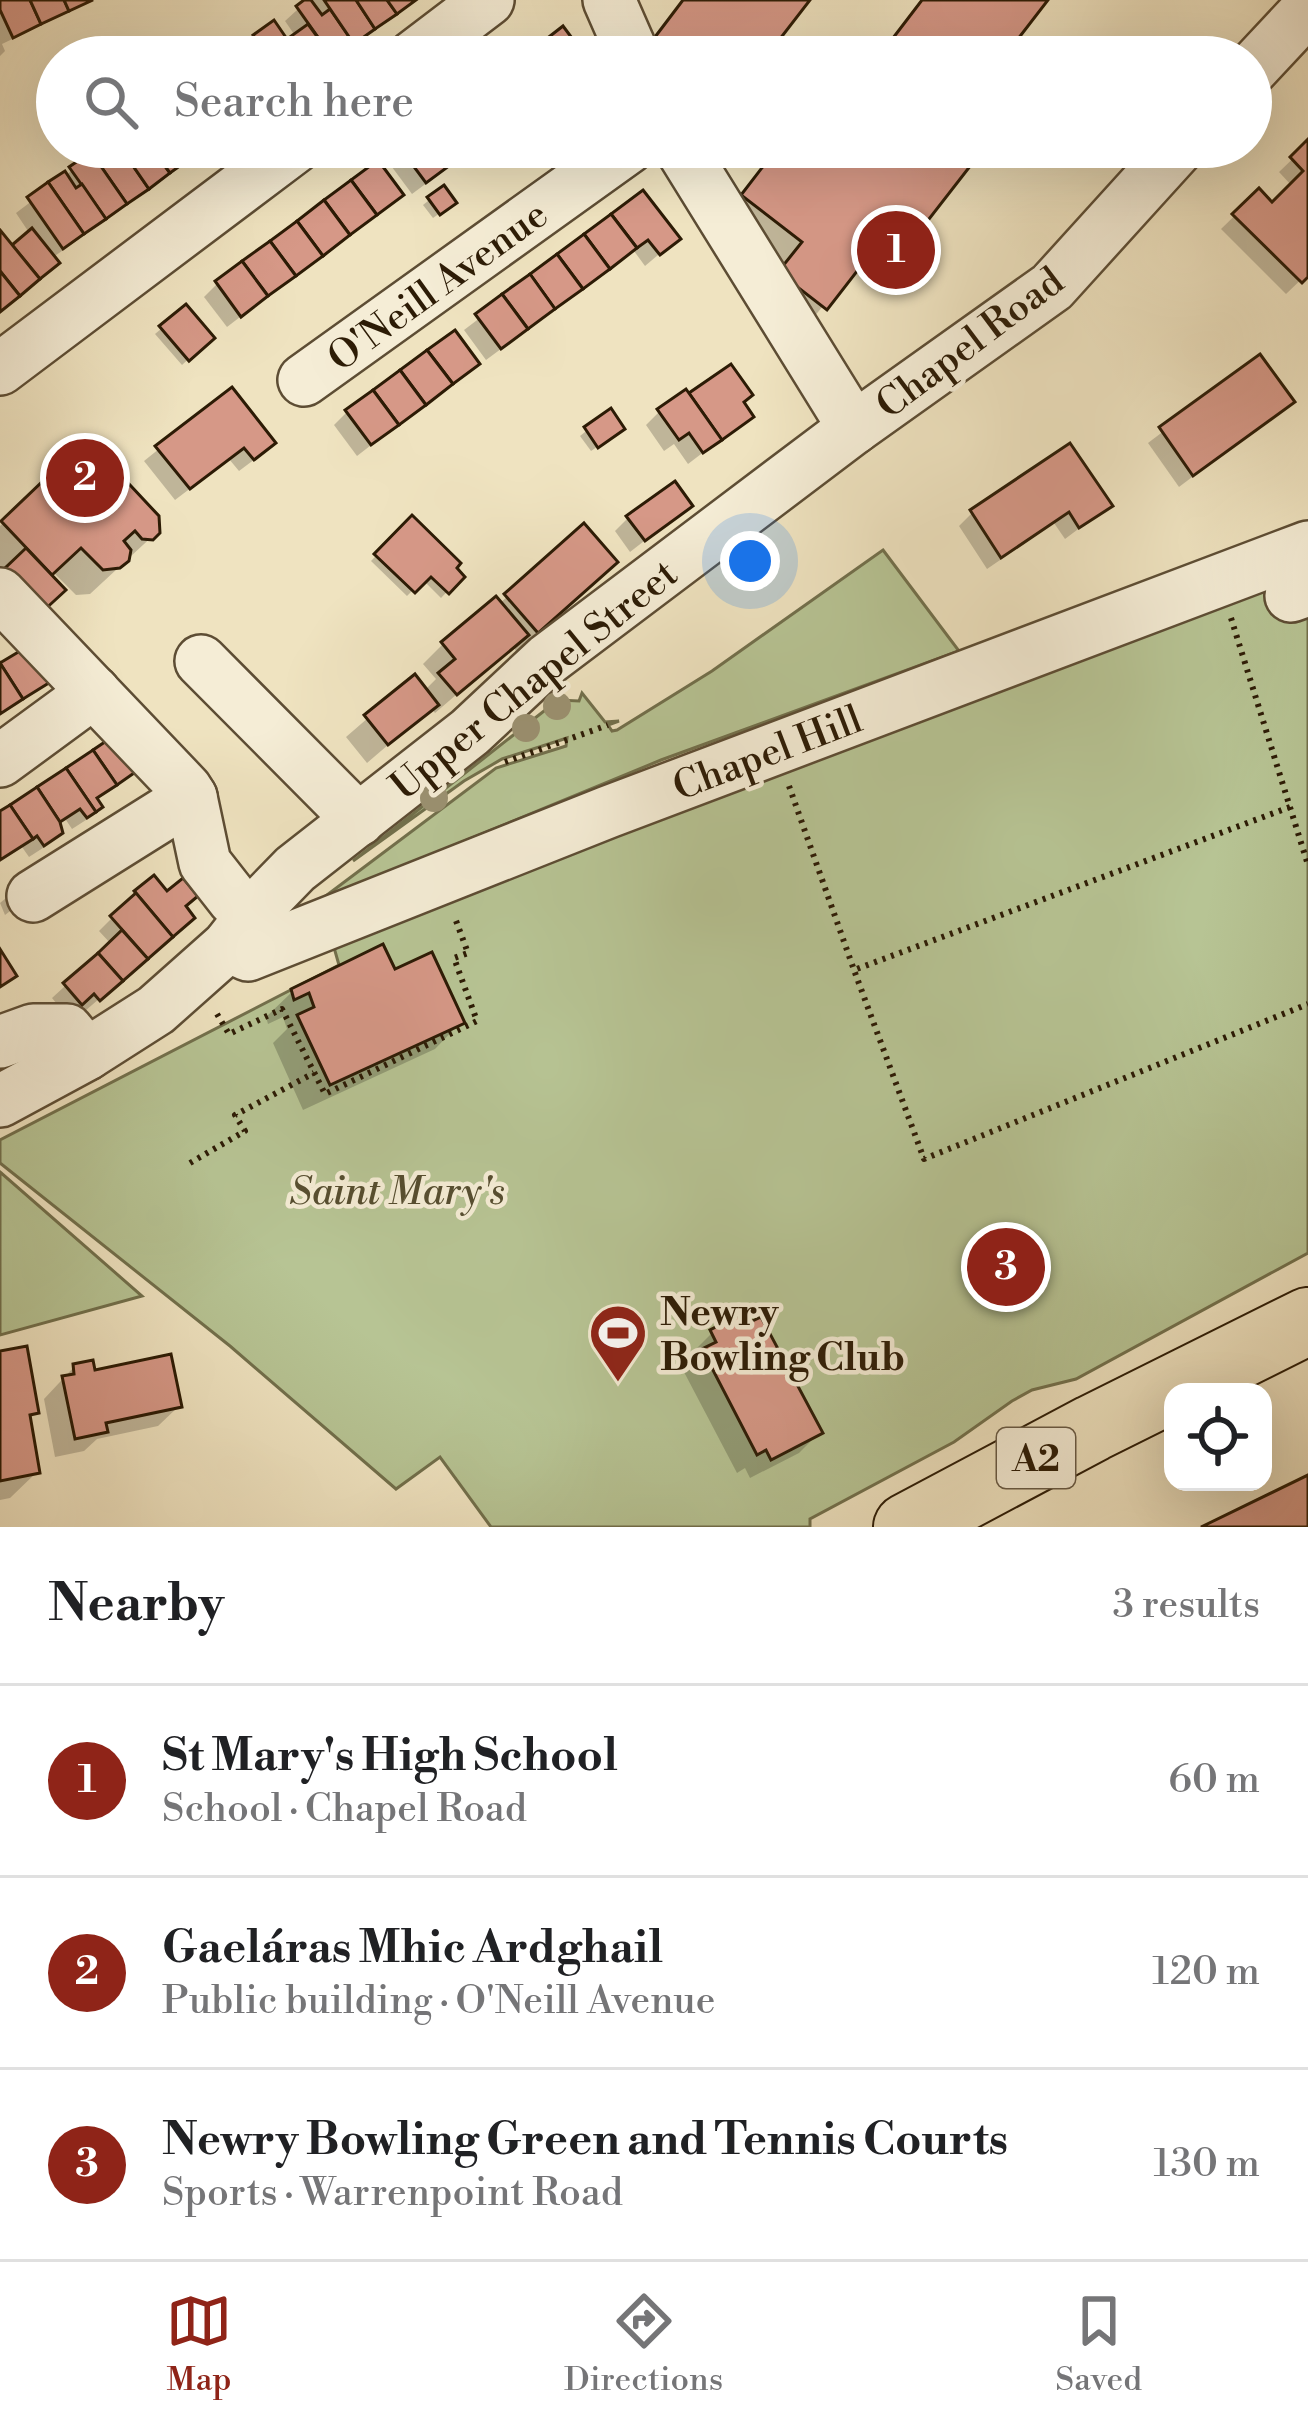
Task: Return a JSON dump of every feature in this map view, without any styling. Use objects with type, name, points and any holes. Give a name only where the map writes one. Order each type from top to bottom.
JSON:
[{"type":"highway","name":"A2","points":[[907,1527],[1308,1321]]},
{"type":"street","points":[[441,36],[488,0]]},
{"type":"street","points":[[609,0],[625,36]]},
{"type":"street","points":[[1272,48],[1308,9]]},
{"type":"street","points":[[0,369],[268,168]]},
{"type":"street","name":"O'Neill Avenue","points":[[304,380],[600,168]]},
{"type":"street","points":[[693,168],[854,428]]},
{"type":"street","name":"Chapel Road","points":[[854,428],[1052,287],[1160,168]]},
{"type":"street","name":"Upper Chapel Street","points":[[0,1101],[156,1010],[231,923],[260,905],[296,869],[470,732],[548,659],[854,428]]},
{"type":"street","name":"Chapel Hill","points":[[231,923],[248,956],[608,812],[1308,547]]},
{"type":"street","points":[[3,602],[191,797],[205,863],[231,923]]},
{"type":"street","points":[[201,662],[359,820]]},
{"type":"street","points":[[0,760],[94,692]]},
{"type":"street","points":[[33,896],[191,797]]},
{"type":"street","points":[[0,1042],[33,1030],[67,1030],[87,1054]]},
{"type":"path","points":[[1230,615],[1308,865]]},
{"type":"path","points":[[788,783],[924,1159],[1308,1004]]},
{"type":"path","points":[[854,970],[1290,807]]},
{"type":"path","points":[[220,1018],[229,1034],[282,1009],[325,1094],[477,1021],[454,958],[468,953],[453,914]]},
{"type":"path","points":[[190,1163],[245,1131],[235,1114],[314,1073]]},
{"type":"green space","points":[[883,550],[959,651],[661,760],[319,901],[496,768],[566,746],[567,738],[502,759],[353,861],[558,700],[579,701],[582,693],[605,722],[619,721],[608,725],[617,730],[712,671]]},
{"type":"green space","name":"Saint Mary's","points":[[1308,577],[1308,1253],[1076,1379],[1032,1390],[1012,1401],[954,1442],[810,1519],[810,1527],[491,1527],[440,1457],[396,1489],[230,1346],[0,1163],[0,1140],[339,965],[331,937],[1236,599]]},
{"type":"green space","points":[[0,1172],[142,1296],[0,1335]]},
{"type":"building","points":[[0,0],[30,0],[41,24],[13,38]]},
{"type":"building","points":[[30,0],[64,0],[69,11],[41,24]]},
{"type":"building","points":[[64,0],[93,0],[69,11]]},
{"type":"building","points":[[311,0],[322,15],[330,9],[349,36],[317,36],[296,6]]},
{"type":"building","points":[[324,0],[356,0],[375,29],[365,36],[349,36]]},
{"type":"building","points":[[356,0],[387,0],[397,14],[375,29]]},
{"type":"building","points":[[387,0],[416,0],[397,14]]},
{"type":"building","points":[[683,0],[810,0],[782,36],[656,36]]},
{"type":"building","points":[[922,0],[1048,0],[1020,36],[895,36]]},
{"type":"building","points":[[274,20],[285,36],[254,36]]},
{"type":"building","points":[[308,24],[317,36],[291,36]]},
{"type":"building","points":[[563,26],[570,36],[550,36]]},
{"type":"building","points":[[1308,139],[1308,277],[1302,283],[1232,214],[1259,188],[1272,202],[1303,171],[1290,157]]},
{"type":"building","points":[[70,168],[102,168],[127,204],[106,219]]},
{"type":"building","points":[[102,168],[134,168],[149,189],[127,204]]},
{"type":"building","points":[[134,168],[166,168],[170,173],[149,189]]},
{"type":"building","points":[[367,168],[384,168],[404,195],[377,215],[351,180]]},
{"type":"building","points":[[415,168],[446,168],[426,183]]},
{"type":"building","points":[[762,168],[969,168],[912,241],[892,226],[827,310],[778,272],[802,242],[741,195]]},
{"type":"building","points":[[65,171],[76,188],[82,184],[106,219],[84,234],[48,182]]},
{"type":"building","points":[[351,180],[377,215],[350,235],[324,200]]},
{"type":"building","points":[[48,182],[84,234],[63,249],[27,197]]},
{"type":"building","points":[[444,185],[457,203],[440,215],[427,197]]},
{"type":"building","points":[[643,190],[681,239],[660,255],[648,240],[637,248],[611,214]]},
{"type":"building","points":[[324,200],[350,235],[323,256],[297,221]]},
{"type":"building","points":[[611,214],[637,248],[610,269],[584,234]]},
{"type":"building","points":[[297,221],[323,256],[296,276],[270,241]]},
{"type":"building","points":[[32,228],[60,263],[40,279],[12,245]]},
{"type":"building","points":[[0,230],[40,279],[20,296],[0,271]]},
{"type":"building","points":[[584,234],[610,269],[583,289],[557,254]]},
{"type":"building","points":[[270,241],[296,276],[268,296],[242,261]]},
{"type":"building","points":[[557,254],[583,289],[555,309],[530,274]]},
{"type":"building","points":[[242,261],[268,296],[241,317],[215,281]]},
{"type":"building","points":[[0,271],[20,296],[0,312]]},
{"type":"building","points":[[530,274],[555,309],[528,329],[502,294]]},
{"type":"building","points":[[502,294],[528,329],[501,349],[475,314]]},
{"type":"building","points":[[186,304],[215,338],[189,361],[159,326]]},
{"type":"building","points":[[455,330],[480,364],[453,384],[427,350]]},
{"type":"building","points":[[427,350],[453,384],[426,405],[400,370]]},
{"type":"building","points":[[1260,354],[1295,402],[1193,476],[1159,427]]},
{"type":"building","points":[[731,364],[753,395],[744,402],[754,417],[722,440],[689,393]]},
{"type":"building","points":[[400,370],[426,405],[399,425],[373,390]]},
{"type":"building","points":[[232,387],[276,443],[254,460],[244,448],[190,489],[155,446]]},
{"type":"building","points":[[686,389],[722,440],[703,453],[689,433],[679,440],[657,409]]},
{"type":"building","points":[[373,390],[399,425],[371,445],[345,410]]},
{"type":"building","points":[[611,408],[625,429],[598,448],[584,427]]},
{"type":"building","points":[[87,439],[159,516],[160,533],[153,540],[142,539],[135,531],[124,541],[131,550],[129,561],[120,568],[103,570],[81,548],[52,575],[1,521]]},
{"type":"building","points":[[1070,443],[1113,506],[1079,528],[1069,512],[1001,558],[970,510]]},
{"type":"building","points":[[675,481],[693,506],[645,541],[626,516]]},
{"type":"building","points":[[412,515],[461,563],[457,568],[465,577],[449,594],[431,577],[415,593],[374,554]]},
{"type":"building","points":[[584,523],[618,562],[538,633],[504,594]]},
{"type":"building","points":[[26,548],[66,590],[41,613],[2,571]]},
{"type":"building","points":[[496,596],[529,635],[457,695],[438,673],[455,659],[441,642]]},
{"type":"building","points":[[30,645],[52,681],[23,699],[0,663]]},
{"type":"building","points":[[0,663],[23,699],[0,714]]},
{"type":"building","points":[[415,674],[439,705],[388,745],[364,715]]},
{"type":"building","points":[[121,731],[144,766],[117,785],[93,750]]},
{"type":"building","points":[[93,750],[117,785],[97,798],[103,807],[96,812],[66,768]]},
{"type":"building","points":[[66,768],[96,812],[87,818],[80,809],[60,822],[37,787]]},
{"type":"building","points":[[37,787],[63,833],[44,846],[37,836],[33,839],[10,805]]},
{"type":"building","points":[[10,805],[33,839],[0,860],[0,811]]},
{"type":"building","points":[[154,875],[167,891],[183,878],[198,896],[186,906],[195,918],[173,937],[134,891]]},
{"type":"building","points":[[136,893],[173,937],[148,959],[110,916]]},
{"type":"building","points":[[122,930],[148,959],[123,981],[98,953]]},
{"type":"building","name":"Saint Mary's","points":[[383,944],[395,969],[432,952],[465,1023],[330,1085],[297,1015],[314,1007],[309,993],[294,1000],[291,989]]},
{"type":"building","points":[[0,949],[17,976],[0,987]]},
{"type":"building","points":[[98,953],[123,981],[100,1001],[94,994],[82,1005],[63,983]]},
{"type":"building","name":"Newry Bowling Club","points":[[743,1313],[748,1323],[761,1317],[823,1433],[771,1460],[766,1450],[757,1455],[702,1349],[716,1342],[710,1330]]},
{"type":"building","points":[[27,1346],[39,1413],[30,1415],[40,1473],[0,1481],[0,1351]]},
{"type":"building","points":[[171,1354],[182,1407],[106,1423],[108,1432],[75,1439],[62,1376],[74,1374],[73,1364],[93,1360],[95,1370]]},
{"type":"building","points":[[1308,1475],[1308,1527],[1201,1527]]},
{"type":"place","name":"St Mary's High School","points":[[896,250]]},
{"type":"place","name":"Gaeláras Mhic Ardghail","points":[[85,478]]},
{"type":"place","name":"Newry Bowling Green and Tennis Courts","points":[[1006,1267]]},
{"type":"place","name":"Newry Bowling Club","points":[[618,1384]]}]
